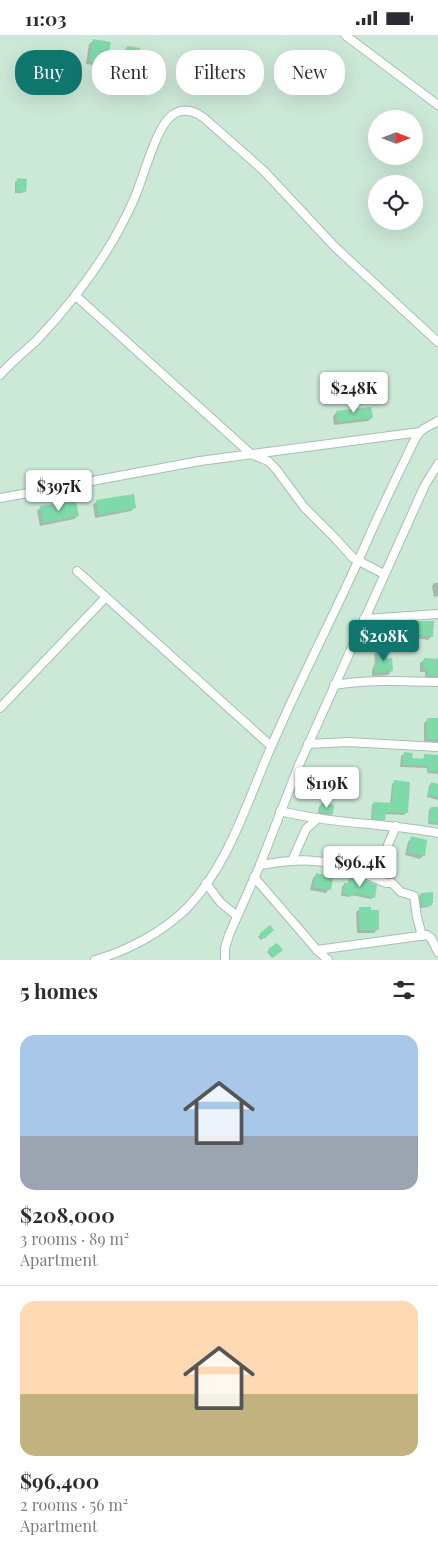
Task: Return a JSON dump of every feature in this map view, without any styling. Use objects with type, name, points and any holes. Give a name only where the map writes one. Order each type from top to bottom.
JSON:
[{"type":"street","points":[[345,35],[438,105]]},
{"type":"street","points":[[0,375],[36,341],[76,295],[116,235],[143,179],[162,128],[170,117],[185,110],[196,111],[264,171],[334,247],[438,342]]},
{"type":"street","points":[[76,295],[251,454],[268,461],[304,507],[353,558],[384,574]]},
{"type":"street","points":[[0,499],[200,461],[420,432],[438,421]]},
{"type":"street","points":[[95,960],[110,958],[173,921],[188,908],[206,883],[222,857],[249,804],[271,746],[388,494],[420,432]]},
{"type":"street","points":[[226,960],[225,948],[237,916],[260,865],[308,744],[425,485],[438,464]]},
{"type":"street","points":[[77,571],[271,746]]},
{"type":"street","points":[[0,708],[106,597]]},
{"type":"street","points":[[364,619],[438,614]]},
{"type":"street","points":[[334,685],[355,681],[384,680],[438,682]]},
{"type":"street","points":[[308,744],[348,742],[438,747]]},
{"type":"street","points":[[280,811],[318,818],[438,833]]},
{"type":"street","points":[[292,861],[306,829],[318,818]]},
{"type":"street","points":[[374,878],[396,827]]},
{"type":"street","points":[[260,865],[292,861],[315,861],[334,864],[386,883],[392,883],[401,892],[414,896],[422,936]]},
{"type":"street","points":[[254,877],[317,950],[328,960]]},
{"type":"street","points":[[206,883],[220,902],[237,916]]},
{"type":"street","points":[[317,950],[426,935],[431,938],[438,951]]},
{"type":"building","points":[[93,39],[111,42],[109,50],[92,50],[92,61],[89,61]]},
{"type":"building","points":[[127,46],[140,48],[140,50],[126,50]]},
{"type":"building","points":[[17,178],[27,179],[26,192],[16,191]]},
{"type":"building","points":[[371,407],[373,418],[338,422],[336,411]]},
{"type":"building","points":[[134,494],[136,508],[99,515],[96,500]]},
{"type":"building","points":[[76,501],[79,516],[43,523],[40,506]]},
{"type":"building","points":[[415,621],[434,621],[433,637],[415,634]]},
{"type":"building","points":[[378,649],[387,650],[387,659],[392,658],[393,671],[375,673]]},
{"type":"building","points":[[424,658],[437,659],[438,676],[428,676],[428,669],[423,669]]},
{"type":"building","points":[[427,718],[438,718],[438,739],[427,739]]},
{"type":"building","points":[[404,752],[413,753],[412,758],[424,759],[424,754],[438,755],[438,771],[429,771],[429,766],[402,765]]},
{"type":"building","points":[[394,780],[410,782],[408,813],[386,812],[385,820],[372,819],[374,802],[392,803]]},
{"type":"building","points":[[431,782],[438,784],[438,797],[428,795]]},
{"type":"building","points":[[321,803],[334,805],[333,814],[320,812]]},
{"type":"building","points":[[431,807],[438,807],[438,823],[429,822]]},
{"type":"building","points":[[411,836],[427,840],[425,856],[408,852]]},
{"type":"building","points":[[348,846],[363,850],[360,861],[342,856],[343,850],[346,851]]},
{"type":"building","points":[[316,873],[333,877],[331,890],[313,887]]},
{"type":"building","points":[[349,877],[365,880],[377,885],[375,898],[353,893],[353,896],[343,894],[344,883],[348,883]]},
{"type":"building","points":[[433,892],[432,906],[422,906],[421,893]]},
{"type":"building","points":[[359,907],[371,907],[371,910],[379,910],[379,930],[360,930]]},
{"type":"building","points":[[270,925],[274,930],[264,939],[259,934]]},
{"type":"building","points":[[277,943],[283,950],[274,957],[268,949]]}]
